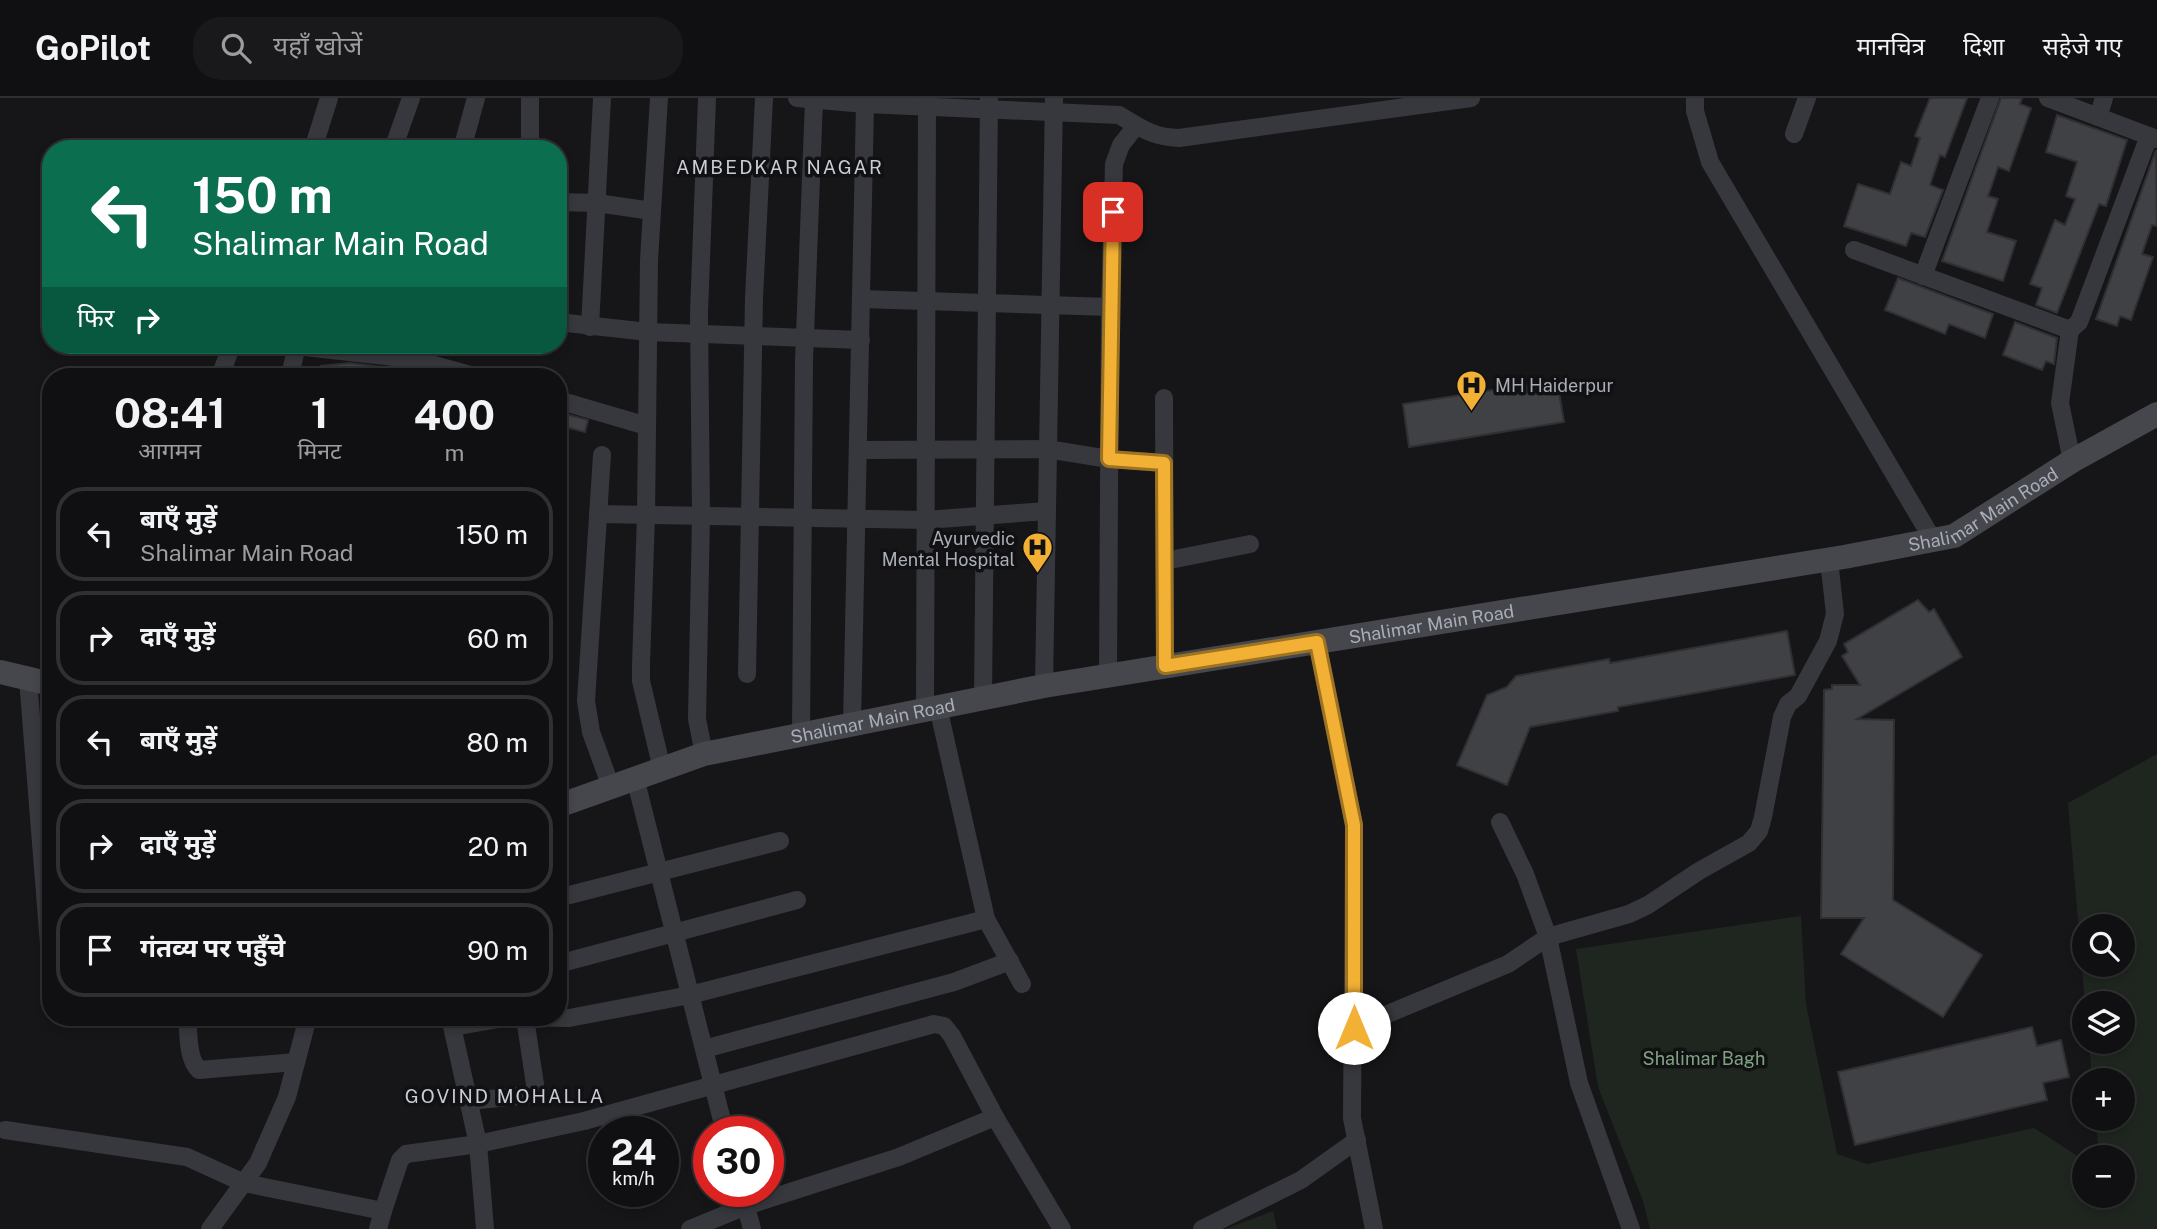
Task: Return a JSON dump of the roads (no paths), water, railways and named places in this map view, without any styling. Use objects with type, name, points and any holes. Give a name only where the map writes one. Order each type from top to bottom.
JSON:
[{"type":"street","points":[[316,140],[329,98]]},
{"type":"street","points":[[396,140],[411,98]]},
{"type":"street","points":[[464,140],[476,98]]},
{"type":"street","points":[[530,98],[530,140]]},
{"type":"street","points":[[590,327],[602,98]]},
{"type":"street","points":[[659,98],[648,332],[641,681],[662,769]]},
{"type":"street","points":[[704,754],[697,719],[701,516],[699,334],[707,98]]},
{"type":"street","points":[[747,674],[753,336],[764,98]]},
{"type":"street","points":[[802,734],[805,99],[1119,106],[1136,125],[1160,137],[1179,138],[1471,98]]},
{"type":"street","points":[[1695,98],[1695,111],[1710,162],[1933,540]]},
{"type":"street","points":[[1794,134],[1807,98]]},
{"type":"street","points":[[1923,276],[1990,98]]},
{"type":"street","points":[[2048,98],[2153,137],[2079,321],[2070,330],[2060,403],[2072,461]]},
{"type":"street","points":[[2098,117],[2104,98]]},
{"type":"street","points":[[852,724],[861,340],[856,102]]},
{"type":"street","points":[[916,103],[926,301],[926,520],[932,708],[986,919],[1022,984]]},
{"type":"street","points":[[983,698],[989,104]]},
{"type":"street","points":[[1044,686],[1054,105]]},
{"type":"street","points":[[1108,676],[1110,307],[1114,164],[1121,145],[1136,125]]},
{"type":"street","points":[[567,202],[597,203],[652,211]]},
{"type":"street","points":[[1854,250],[2070,330]]},
{"type":"street","points":[[861,299],[1110,307]]},
{"type":"street","points":[[567,324],[648,332],[861,340]]},
{"type":"street","points":[[418,354],[454,368]]},
{"type":"street","points":[[1164,398],[1165,666]]},
{"type":"street","points":[[567,404],[647,426]]},
{"type":"street","name":"Shalimar Main Road","points":[[567,803],[704,754],[1044,686],[1829,560],[1954,536],[2072,461],[2157,414]]},
{"type":"street","points":[[858,450],[1047,449],[1109,459],[1164,463]]},
{"type":"street","points":[[602,456],[586,701],[591,732],[611,787]]},
{"type":"street","points":[[598,514],[926,520],[1046,511]]},
{"type":"street","points":[[1165,561],[1250,544]]},
{"type":"street","points":[[1354,1028],[1508,964],[1548,937],[1629,914],[1749,843],[1759,831],[1782,717],[1788,704],[1798,696],[1828,640],[1835,614],[1829,560]]},
{"type":"street","points":[[1317,642],[1354,825],[1352,1118],[1374,1229]]},
{"type":"street","points":[[0,672],[39,681],[42,753]]},
{"type":"street","points":[[635,778],[721,1116]]},
{"type":"street","points":[[1500,822],[1525,874],[1548,937],[1579,1083],[1631,1229]]},
{"type":"street","points":[[567,896],[780,841]]},
{"type":"street","points":[[567,962],[797,900]]},
{"type":"street","points":[[567,1016],[582,1016],[690,995],[986,919]]},
{"type":"street","points":[[704,1049],[954,982],[1010,961]]},
{"type":"street","points":[[378,1229],[402,1156],[410,1153],[478,1144],[584,1121],[934,1024],[944,1026],[952,1036],[995,1117],[1062,1229]]},
{"type":"street","points":[[188,1026],[194,1066],[199,1070],[296,1062]]},
{"type":"street","points":[[210,1229],[258,1163],[282,1108],[306,1026]]},
{"type":"street","points":[[453,1026],[478,1144],[485,1229]]},
{"type":"street","points":[[469,1101],[530,1095],[536,1091],[518,1026]]},
{"type":"street","points":[[784,1188],[899,1157],[995,1117]]},
{"type":"street","points":[[5,1130],[187,1157],[244,1183],[383,1211]]},
{"type":"street","points":[[1202,1229],[1301,1180],[1357,1140]]},
{"type":"street","points":[[690,1229],[730,1207]]},
{"type":"street","points":[[746,1207],[752,1229]]},
{"type":"place","name":"MH Haiderpur","points":[[1472,412]]},
{"type":"place","name":"Ayurvedic Mental Hospital","points":[[1038,575]]},
{"type":"district","name":"AMBEDKAR NAGAR","points":[[780,167]]},
{"type":"district","name":"GOVIND MOHALLA","points":[[505,1096]]},
{"type":"park label","name":"Shalimar Bagh","points":[[1704,1058]]}]
